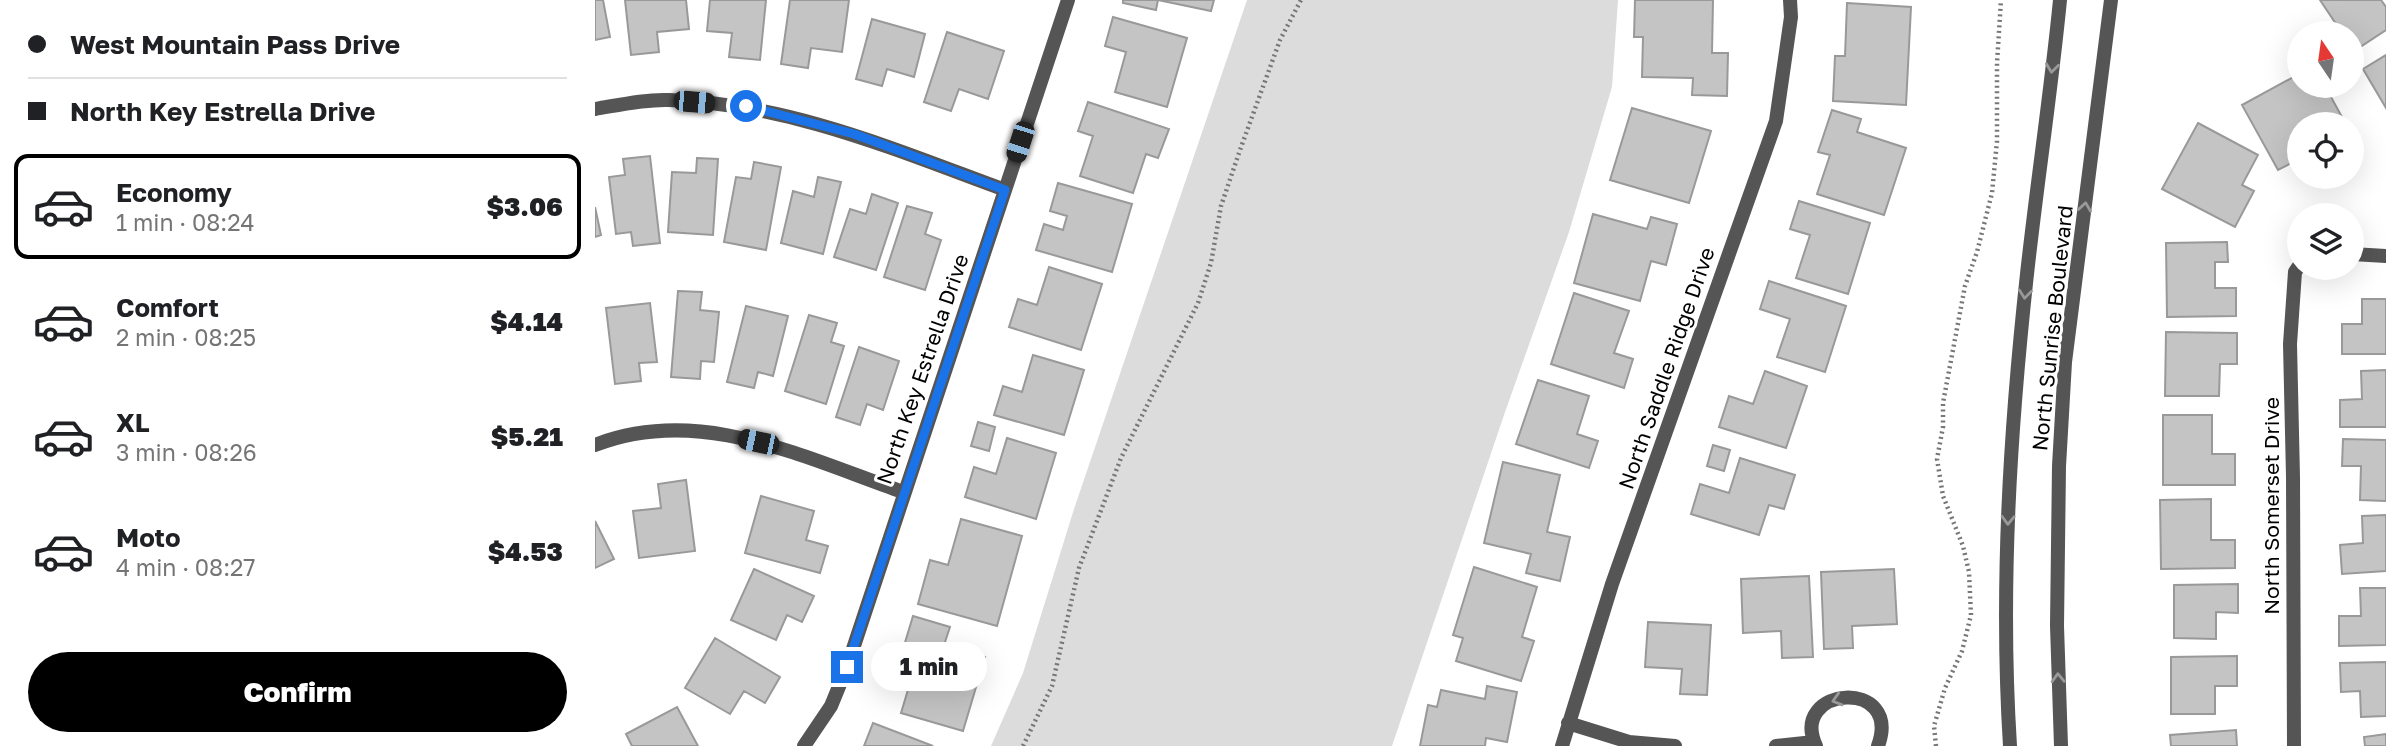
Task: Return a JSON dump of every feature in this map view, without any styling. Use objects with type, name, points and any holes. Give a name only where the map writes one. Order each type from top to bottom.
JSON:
[{"type":"street","name":"North Key Estrella Drive","points":[[804,746],[831,706],[847,667],[1068,0]]},
{"type":"street","name":"North Saddle Ridge Drive","points":[[1562,746],[1612,584],[1776,121],[1791,17],[1790,0]]},
{"type":"street","name":"North Sunrise Boulevard","points":[[2010,746],[2007,577],[2010,466],[2027,272],[2060,0]]},
{"type":"street","name":"North Sunrise Boulevard","points":[[2061,746],[2057,626],[2059,466],[2065,362],[2111,0]]},
{"type":"street","points":[[595,109],[667,100],[746,106],[854,134],[1005,190]]},
{"type":"street","points":[[2364,255],[2386,256]]},
{"type":"street","name":"North Somerset Drive","points":[[2294,280],[2290,344],[2294,746]]},
{"type":"street","points":[[595,444],[616,436],[650,430],[683,429],[715,433],[758,442],[903,492]]},
{"type":"street","points":[[1776,746],[1815,744],[1814,721],[1824,704],[1843,696],[1854,696],[1863,700],[1878,714],[1882,725],[1882,737],[1878,746]]},
{"type":"street","points":[[1568,723],[1629,742],[1675,746]]},
{"type":"path","points":[[1023,746],[1052,687],[1079,568],[1121,458],[1198,303],[1211,263],[1221,206],[1240,150],[1280,40],[1301,0]]},
{"type":"path","points":[[1936,746],[1934,726],[1939,706],[1962,651],[1971,615],[1969,572],[1963,546],[1940,488],[1937,459],[1943,427],[1943,403],[1965,286],[1993,193],[2001,0]]},
{"type":"shaded area","points":[[1247,0],[1618,0],[1612,87],[1569,232],[1392,746],[991,746],[1023,673],[1074,509]]},
{"type":"building","points":[[595,0],[603,0],[610,37],[595,40]]},
{"type":"building","points":[[625,0],[686,0],[689,29],[657,32],[659,52],[631,55]]},
{"type":"building","points":[[710,0],[766,0],[760,60],[729,57],[732,33],[707,31]]},
{"type":"building","points":[[790,0],[849,0],[842,52],[811,48],[808,68],[781,64]]},
{"type":"building","points":[[1123,0],[1158,0],[1156,10],[1123,3]]},
{"type":"building","points":[[1158,0],[1214,0],[1211,11]]},
{"type":"building","points":[[1635,0],[1713,0],[1712,53],[1728,53],[1727,96],[1692,95],[1693,78],[1642,77],[1643,37],[1634,37]]},
{"type":"building","points":[[2320,0],[2381,0],[2386,7],[2386,30],[2364,44],[2364,21],[2334,21]]},
{"type":"building","points":[[1847,3],[1911,7],[1906,105],[1833,101],[1835,56],[1845,56]]},
{"type":"building","points":[[1113,17],[1187,38],[1167,107],[1115,92],[1126,52],[1105,46]]},
{"type":"building","points":[[872,19],[925,34],[914,77],[887,69],[882,86],[856,79]]},
{"type":"building","points":[[947,32],[1004,51],[988,99],[959,89],[951,111],[924,102]]},
{"type":"building","points":[[2386,55],[2386,108],[2364,71]]},
{"type":"building","points":[[2287,81],[2287,98],[2332,98],[2339,112],[2287,112],[2287,165],[2278,170],[2242,105]]},
{"type":"building","points":[[1088,102],[1169,129],[1158,158],[1146,154],[1133,193],[1080,176],[1093,136],[1078,131]]},
{"type":"building","points":[[1632,108],[1711,131],[1689,203],[1610,180]]},
{"type":"building","points":[[1832,110],[1861,119],[1857,132],[1906,148],[1884,215],[1817,194],[1830,155],[1818,152]]},
{"type":"building","points":[[2198,123],[2258,155],[2242,185],[2254,191],[2235,227],[2162,189]]},
{"type":"building","points":[[650,156],[660,243],[633,246],[631,232],[616,234],[609,177],[625,175],[623,159]]},
{"type":"building","points":[[697,158],[718,159],[713,235],[668,232],[672,172],[696,173]]},
{"type":"building","points":[[754,162],[781,167],[766,250],[724,242],[736,177],[751,179]]},
{"type":"building","points":[[818,177],[841,182],[823,254],[781,243],[793,191],[814,197]]},
{"type":"building","points":[[1058,183],[1132,204],[1112,272],[1036,250],[1044,224],[1063,230],[1067,216],[1050,211]]},
{"type":"building","points":[[872,194],[898,203],[876,270],[834,257],[850,209],[866,214]]},
{"type":"building","points":[[1799,201],[1870,223],[1848,294],[1796,278],[1810,235],[1790,229]]},
{"type":"building","points":[[907,206],[932,213],[925,234],[941,240],[925,290],[884,277]]},
{"type":"building","points":[[595,207],[601,235],[595,237]]},
{"type":"building","points":[[1593,214],[1647,229],[1651,217],[1677,224],[1666,265],[1651,261],[1640,301],[1574,283]]},
{"type":"building","points":[[2227,242],[2228,262],[2215,262],[2215,288],[2236,288],[2236,316],[2167,317],[2166,243]]},
{"type":"building","points":[[1049,267],[1102,284],[1081,350],[1009,327],[1018,299],[1037,305]]},
{"type":"building","points":[[1769,281],[1846,306],[1825,372],[1777,357],[1790,319],[1760,309]]},
{"type":"building","points":[[678,291],[702,292],[700,310],[719,312],[714,362],[701,361],[700,379],[671,377]]},
{"type":"building","points":[[1574,293],[1629,311],[1614,353],[1633,359],[1624,388],[1551,364]]},
{"type":"building","points":[[2362,299],[2386,299],[2386,354],[2342,354],[2342,324],[2362,324]]},
{"type":"building","points":[[650,303],[657,362],[639,363],[641,381],[615,384],[606,308]]},
{"type":"building","points":[[746,306],[788,316],[773,376],[758,372],[754,388],[727,382]]},
{"type":"building","points":[[809,315],[837,323],[831,342],[844,346],[826,404],[785,391]]},
{"type":"building","points":[[2166,332],[2237,333],[2237,364],[2220,364],[2219,396],[2165,396]]},
{"type":"building","points":[[859,347],[899,361],[883,410],[867,404],[860,425],[836,417]]},
{"type":"building","points":[[1033,355],[1084,370],[1064,435],[994,415],[1003,386],[1022,392]]},
{"type":"building","points":[[2386,370],[2386,427],[2340,427],[2340,400],[2362,399],[2361,371]]},
{"type":"building","points":[[1765,371],[1807,386],[1786,448],[1719,427],[1729,396],[1753,404]]},
{"type":"building","points":[[1538,380],[1589,396],[1577,434],[1598,441],[1589,468],[1516,444]]},
{"type":"building","points":[[2163,415],[2212,415],[2212,454],[2235,454],[2235,485],[2163,485]]},
{"type":"building","points":[[978,422],[995,427],[989,451],[971,446]]},
{"type":"building","points":[[1007,438],[1056,453],[1036,519],[965,497],[974,467],[996,474]]},
{"type":"building","points":[[2343,439],[2386,440],[2386,501],[2360,500],[2361,466],[2342,466]]},
{"type":"building","points":[[1713,445],[1730,450],[1724,471],[1707,466]]},
{"type":"building","points":[[1740,458],[1795,475],[1784,509],[1769,505],[1759,535],[1691,514],[1700,484],[1729,493]]},
{"type":"building","points":[[1503,462],[1560,475],[1547,532],[1570,537],[1560,581],[1526,573],[1531,554],[1484,543]]},
{"type":"building","points":[[686,480],[695,551],[639,558],[633,511],[661,508],[658,484]]},
{"type":"building","points":[[761,496],[814,511],[806,540],[828,546],[820,573],[745,553]]},
{"type":"building","points":[[2211,499],[2211,540],[2235,540],[2235,568],[2161,569],[2160,500]]},
{"type":"building","points":[[2386,515],[2386,571],[2342,574],[2340,545],[2363,543],[2362,516]]},
{"type":"building","points":[[961,519],[1022,536],[997,626],[918,604],[930,560],[948,565]]},
{"type":"building","points":[[595,521],[614,559],[595,568]]},
{"type":"building","points":[[1474,567],[1537,587],[1522,637],[1534,641],[1521,681],[1456,661],[1463,638],[1453,635]]},
{"type":"building","points":[[754,569],[814,596],[802,622],[787,615],[776,640],[731,620]]},
{"type":"building","points":[[1894,569],[1897,624],[1852,626],[1853,648],[1824,649],[1821,572]]},
{"type":"building","points":[[1809,576],[1813,657],[1782,658],[1781,631],[1743,633],[1741,579]]},
{"type":"building","points":[[2238,584],[2238,613],[2216,612],[2216,639],[2174,638],[2174,585]]},
{"type":"building","points":[[2360,588],[2386,588],[2386,645],[2339,646],[2339,616],[2361,616]]},
{"type":"building","points":[[913,616],[950,627],[944,645],[985,657],[963,731],[901,713],[916,663],[900,659]]},
{"type":"building","points":[[1648,622],[1711,625],[1707,695],[1680,694],[1682,669],[1645,667]]},
{"type":"building","points":[[715,638],[780,677],[765,703],[744,691],[730,714],[685,688]]},
{"type":"building","points":[[2237,656],[2237,686],[2215,686],[2215,714],[2171,714],[2171,657]]},
{"type":"building","points":[[2386,662],[2386,716],[2361,717],[2360,691],[2341,692],[2340,663]]},
{"type":"building","points":[[1487,686],[1517,692],[1507,742],[1486,738],[1485,746],[1420,746],[1428,705],[1437,707],[1441,690],[1485,699]]},
{"type":"building","points":[[677,707],[698,746],[632,746],[626,734]]},
{"type":"building","points":[[873,723],[933,746],[864,746]]},
{"type":"building","points":[[2236,730],[2237,746],[2171,746],[2170,735]]},
{"type":"building","points":[[2386,734],[2386,746],[2365,746],[2364,737]]},
{"type":"route","points":[[746,106],[854,134],[1005,190],[847,667]]}]
